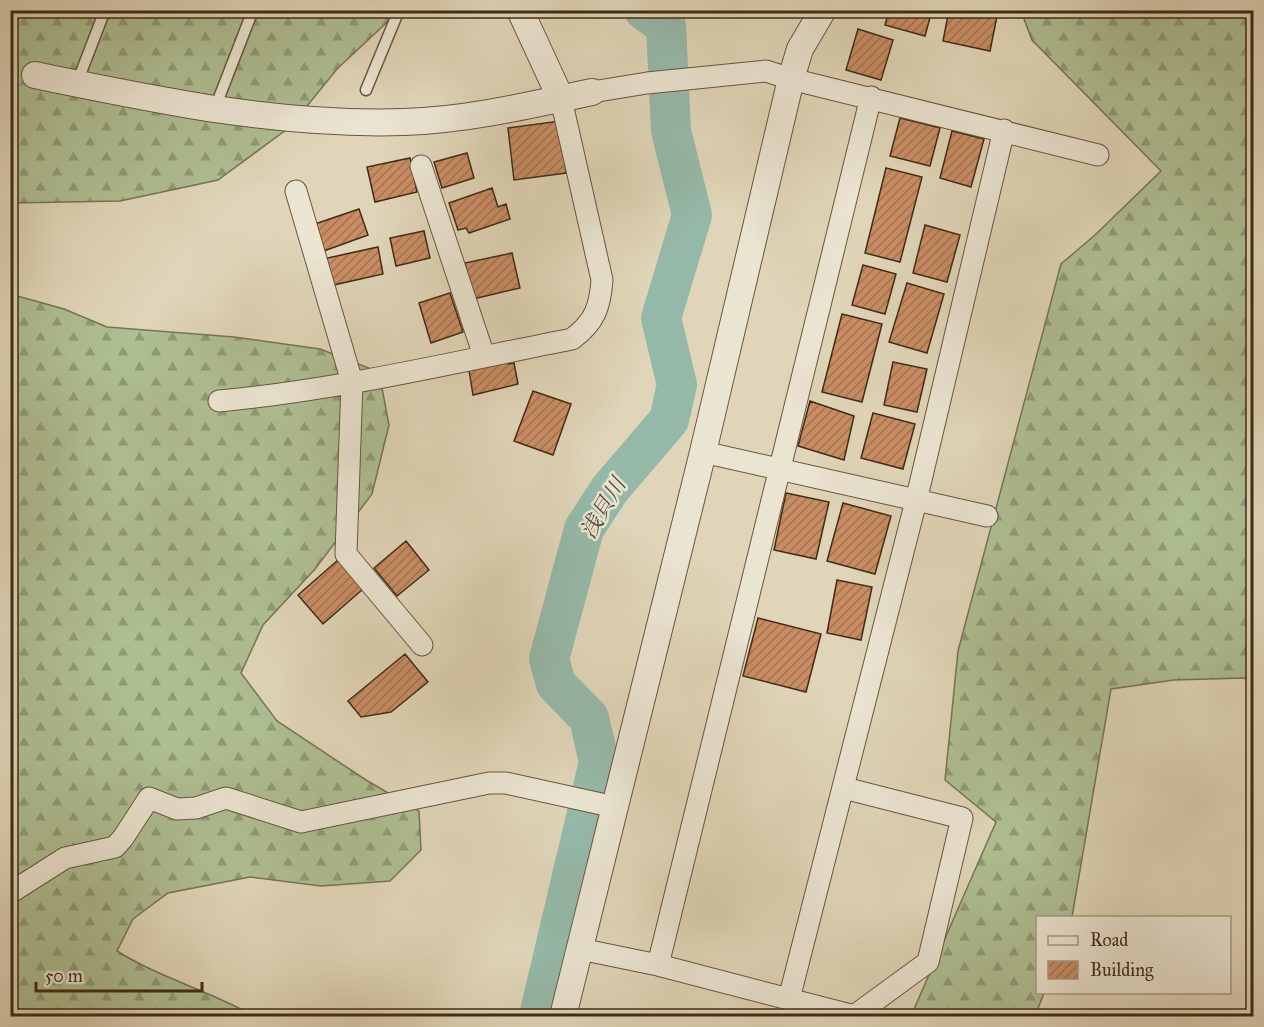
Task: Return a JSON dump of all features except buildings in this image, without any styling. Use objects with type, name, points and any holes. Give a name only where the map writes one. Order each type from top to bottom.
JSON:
[{"type":"street","points":[[219,401],[287,395],[572,339],[596,316],[601,303],[602,280],[561,99],[520,10]]},
{"type":"street","points":[[563,1017],[580,949],[597,803],[703,452],[791,79],[800,49],[823,10]]},
{"type":"street","points":[[35,75],[214,110],[279,118],[405,122],[477,114],[647,83],[766,71],[1098,155]]},
{"type":"street","points":[[658,965],[871,98]]},
{"type":"street","points":[[789,999],[916,501],[1004,130]]},
{"type":"street","points":[[421,166],[484,356]]},
{"type":"street","points":[[296,191],[352,382],[346,554],[422,645]]},
{"type":"street","points":[[703,452],[987,516]]},
{"type":"street","points":[[10,893],[65,858],[115,847],[149,798],[177,809],[196,808],[226,798],[301,822],[489,783],[506,783],[597,803]]},
{"type":"street","points":[[580,949],[658,965],[854,1016],[928,962],[962,818],[844,788]]},
{"type":"lane","points":[[76,84],[105,10]]},
{"type":"lane","points":[[214,110],[253,10]]},
{"type":"lane","points":[[366,90],[399,10]]},
{"type":"green space","points":[[11,11],[399,11],[337,69],[290,127],[218,180],[120,201],[11,203]]},
{"type":"green space","points":[[1021,11],[1253,11],[1253,681],[1243,678],[1174,680],[1111,689],[1072,916],[1036,916],[1036,994],[1044,994],[1035,1016],[911,1016],[996,822],[945,780],[958,651],[1061,264],[1095,235],[1161,171],[1032,40]]},
{"type":"green space","points":[[10,294],[64,309],[107,327],[234,337],[320,349],[379,372],[389,425],[372,494],[315,569],[263,625],[241,673],[277,721],[366,780],[419,811],[421,850],[390,881],[321,886],[250,877],[168,893],[133,919],[117,951],[133,961],[254,1016],[11,1016]]},
{"type":"waterway","name":"浅貝川","points":[[539,1016],[599,762],[589,718],[556,684],[549,659],[584,529],[610,489],[669,420],[677,385],[661,318],[692,215],[671,131],[666,26],[644,10]]}]
